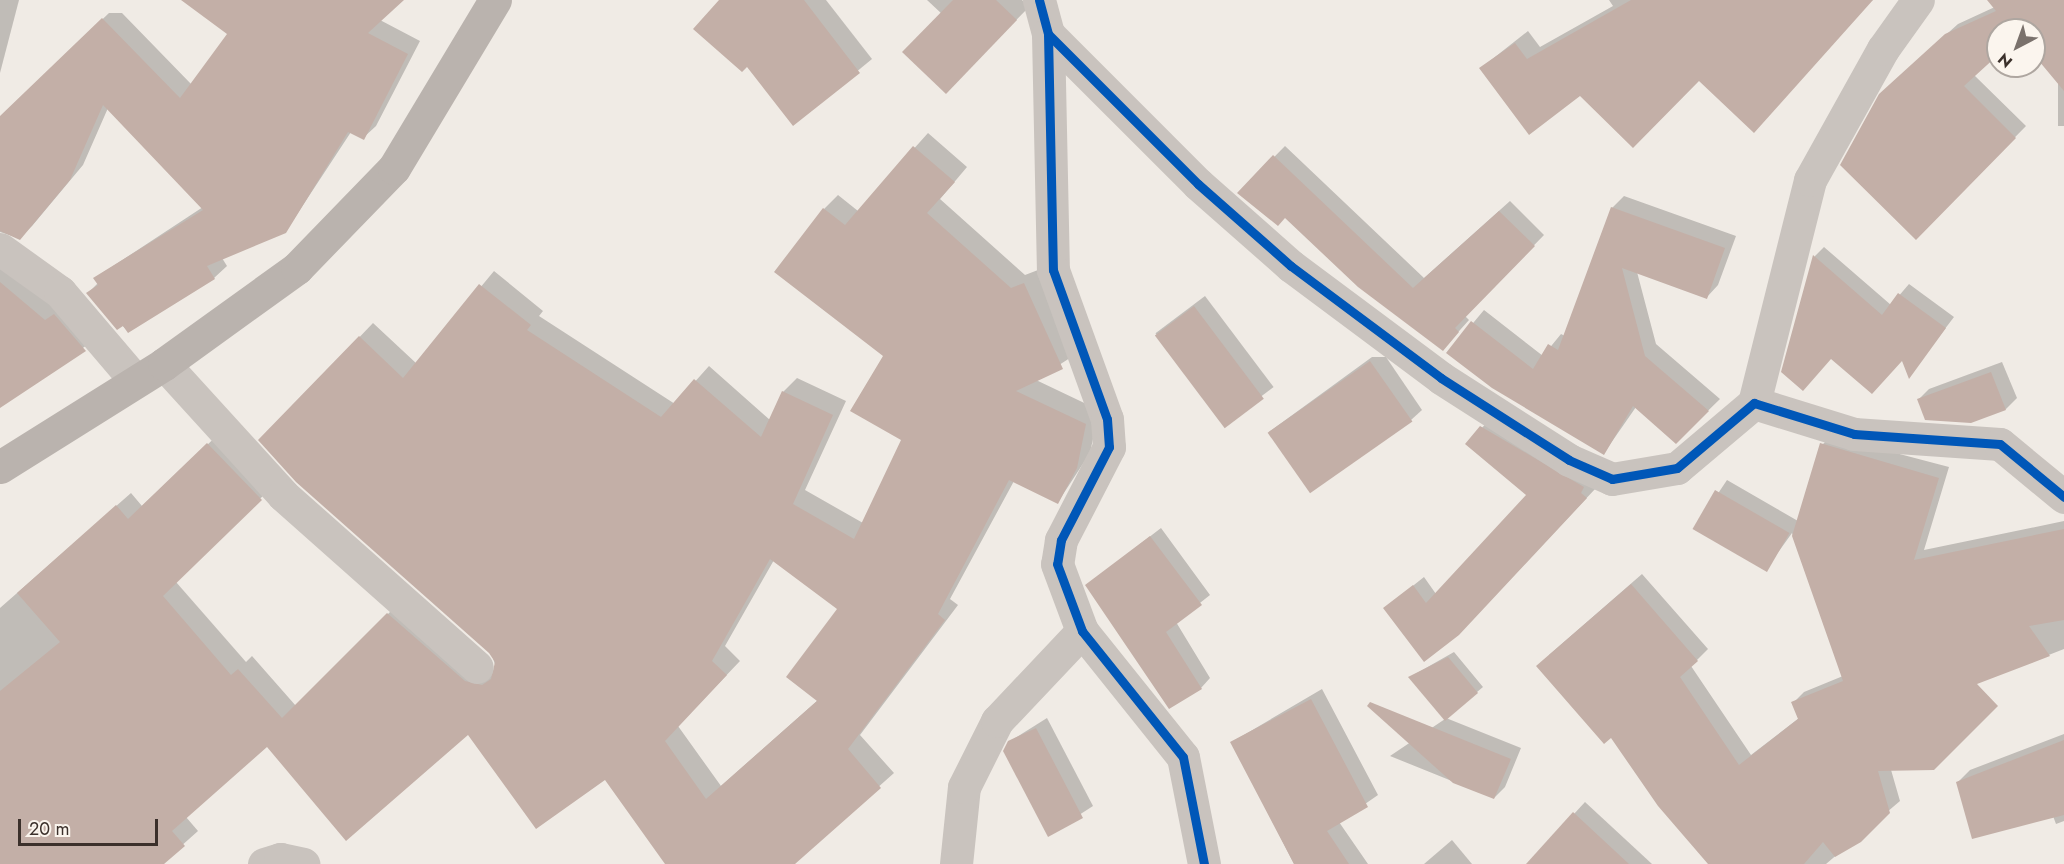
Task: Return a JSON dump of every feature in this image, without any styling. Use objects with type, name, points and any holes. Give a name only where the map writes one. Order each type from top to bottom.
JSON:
[{"type":"street","points":[[0,467],[134,379],[164,364],[297,268],[394,168],[495,0]]},
{"type":"street","points":[[1039,0],[1048,34],[1053,270],[1107,419],[1108,447],[1061,540],[1057,564],[1082,631],[1183,757],[1204,864]]},
{"type":"street","points":[[1048,34],[1198,184],[1291,266],[1441,378],[1569,460],[1612,479],[1677,468],[1754,403],[1810,180],[1883,49],[1918,0]]},
{"type":"street","points":[[0,249],[60,292],[134,379]]},
{"type":"street","points":[[164,364],[282,495],[477,667]]},
{"type":"street","points":[[1754,403],[1854,434],[2000,444],[2064,497]]},
{"type":"street","points":[[956,864],[964,787],[997,721],[1082,631]]},
{"type":"building","points":[[181,0],[404,0],[368,33],[408,54],[364,140],[348,132],[286,233],[207,266],[215,279],[128,333],[123,326],[117,330],[86,293],[98,285],[93,278],[203,210],[103,105],[70,180],[20,240],[0,231],[0,116],[102,18],[180,98],[227,34]]},
{"type":"building","points":[[719,0],[804,0],[860,73],[793,126],[747,67],[742,72],[693,29]]},
{"type":"building","points":[[953,0],[996,0],[1017,20],[946,94],[902,52]]},
{"type":"building","points":[[1631,0],[1873,0],[1754,133],[1699,81],[1633,148],[1580,96],[1529,135],[1479,68],[1515,43],[1527,59]]},
{"type":"building","points":[[1987,0],[2064,0],[2064,91],[2046,69],[2046,18],[1986,18],[1986,66],[1964,86],[2016,138],[1916,240],[1840,165],[1879,94],[1945,34],[1996,11]]},
{"type":"building","points":[[913,146],[955,182],[927,213],[1011,288],[1024,283],[1063,369],[1016,391],[1086,424],[1077,468],[1058,504],[1009,480],[938,614],[945,620],[848,749],[881,788],[795,864],[665,864],[605,780],[536,829],[468,735],[346,841],[267,747],[172,831],[185,846],[164,864],[0,864],[0,691],[60,642],[17,593],[116,505],[128,519],[207,443],[262,500],[163,596],[231,675],[238,669],[282,718],[387,613],[465,681],[482,685],[491,679],[495,662],[489,653],[296,482],[258,440],[359,336],[403,378],[479,284],[531,325],[527,330],[661,417],[694,379],[761,437],[782,391],[833,415],[793,504],[854,539],[901,440],[850,411],[883,356],[774,272],[823,208],[845,225]],"holes":[[[770,559],[837,609],[786,677],[817,701],[706,799],[665,741],[727,675],[712,661]]]},
{"type":"building","points":[[1273,155],[1413,288],[1499,211],[1535,246],[1455,328],[1459,332],[1443,351],[1358,287],[1285,218],[1278,226],[1237,193]]},
{"type":"building","points":[[1611,207],[1725,248],[1707,299],[1622,268],[1645,356],[1709,411],[1676,444],[1633,406],[1604,455],[1492,388],[1446,353],[1471,321],[1533,369],[1548,344],[1558,350]]},
{"type":"building","points":[[1813,255],[1882,315],[1898,293],[1946,328],[1909,379],[1902,361],[1872,394],[1831,359],[1803,391],[1781,372]]},
{"type":"building","points":[[0,282],[45,320],[54,314],[86,351],[0,408]]},
{"type":"building","points":[[1194,306],[1264,399],[1225,428],[1155,335]]},
{"type":"building","points":[[1370,361],[1412,422],[1310,493],[1268,433]]},
{"type":"building","points":[[1991,372],[2006,410],[1971,423],[1925,420],[1917,399]]},
{"type":"building","points":[[1480,426],[1584,487],[1581,493],[1587,498],[1459,635],[1424,662],[1383,608],[1413,585],[1426,603],[1526,495],[1465,444]]},
{"type":"building","points":[[1820,443],[1939,478],[1914,560],[2064,529],[2064,620],[2029,626],[2050,656],[1977,684],[1998,706],[1934,770],[1878,771],[1890,813],[1861,842],[1835,857],[1823,842],[1804,864],[1708,864],[1658,806],[1611,738],[1604,744],[1536,666],[1631,584],[1698,661],[1680,677],[1739,765],[1798,719],[1791,702],[1843,681],[1792,536]]},
{"type":"building","points":[[1715,490],[1789,533],[1767,572],[1692,529]]},
{"type":"building","points":[[1150,536],[1202,605],[1166,632],[1202,689],[1169,709],[1085,585]]},
{"type":"building","points":[[1448,657],[1478,693],[1445,721],[1408,677]]},
{"type":"building","points":[[1311,699],[1368,807],[1327,831],[1349,864],[1294,864],[1230,742]]},
{"type":"building","points":[[1370,702],[1511,759],[1494,799],[1453,783],[1367,706]]},
{"type":"building","points":[[1036,728],[1083,818],[1048,837],[1003,751],[1008,741]]},
{"type":"building","points":[[2064,740],[2064,815],[1972,839],[1956,782]]},
{"type":"building","points":[[1573,812],[1629,864],[1526,864]]},
{"type":"cycle path","points":[[1039,0],[1048,34],[1198,184],[1291,266],[1441,378],[1569,460],[1612,479],[1677,468],[1754,403],[1854,434],[2000,444],[2064,497]]},
{"type":"cycle path","points":[[1048,34],[1053,270],[1107,419],[1109,447],[1061,540],[1057,564],[1082,631],[1183,757],[1204,864]]}]
